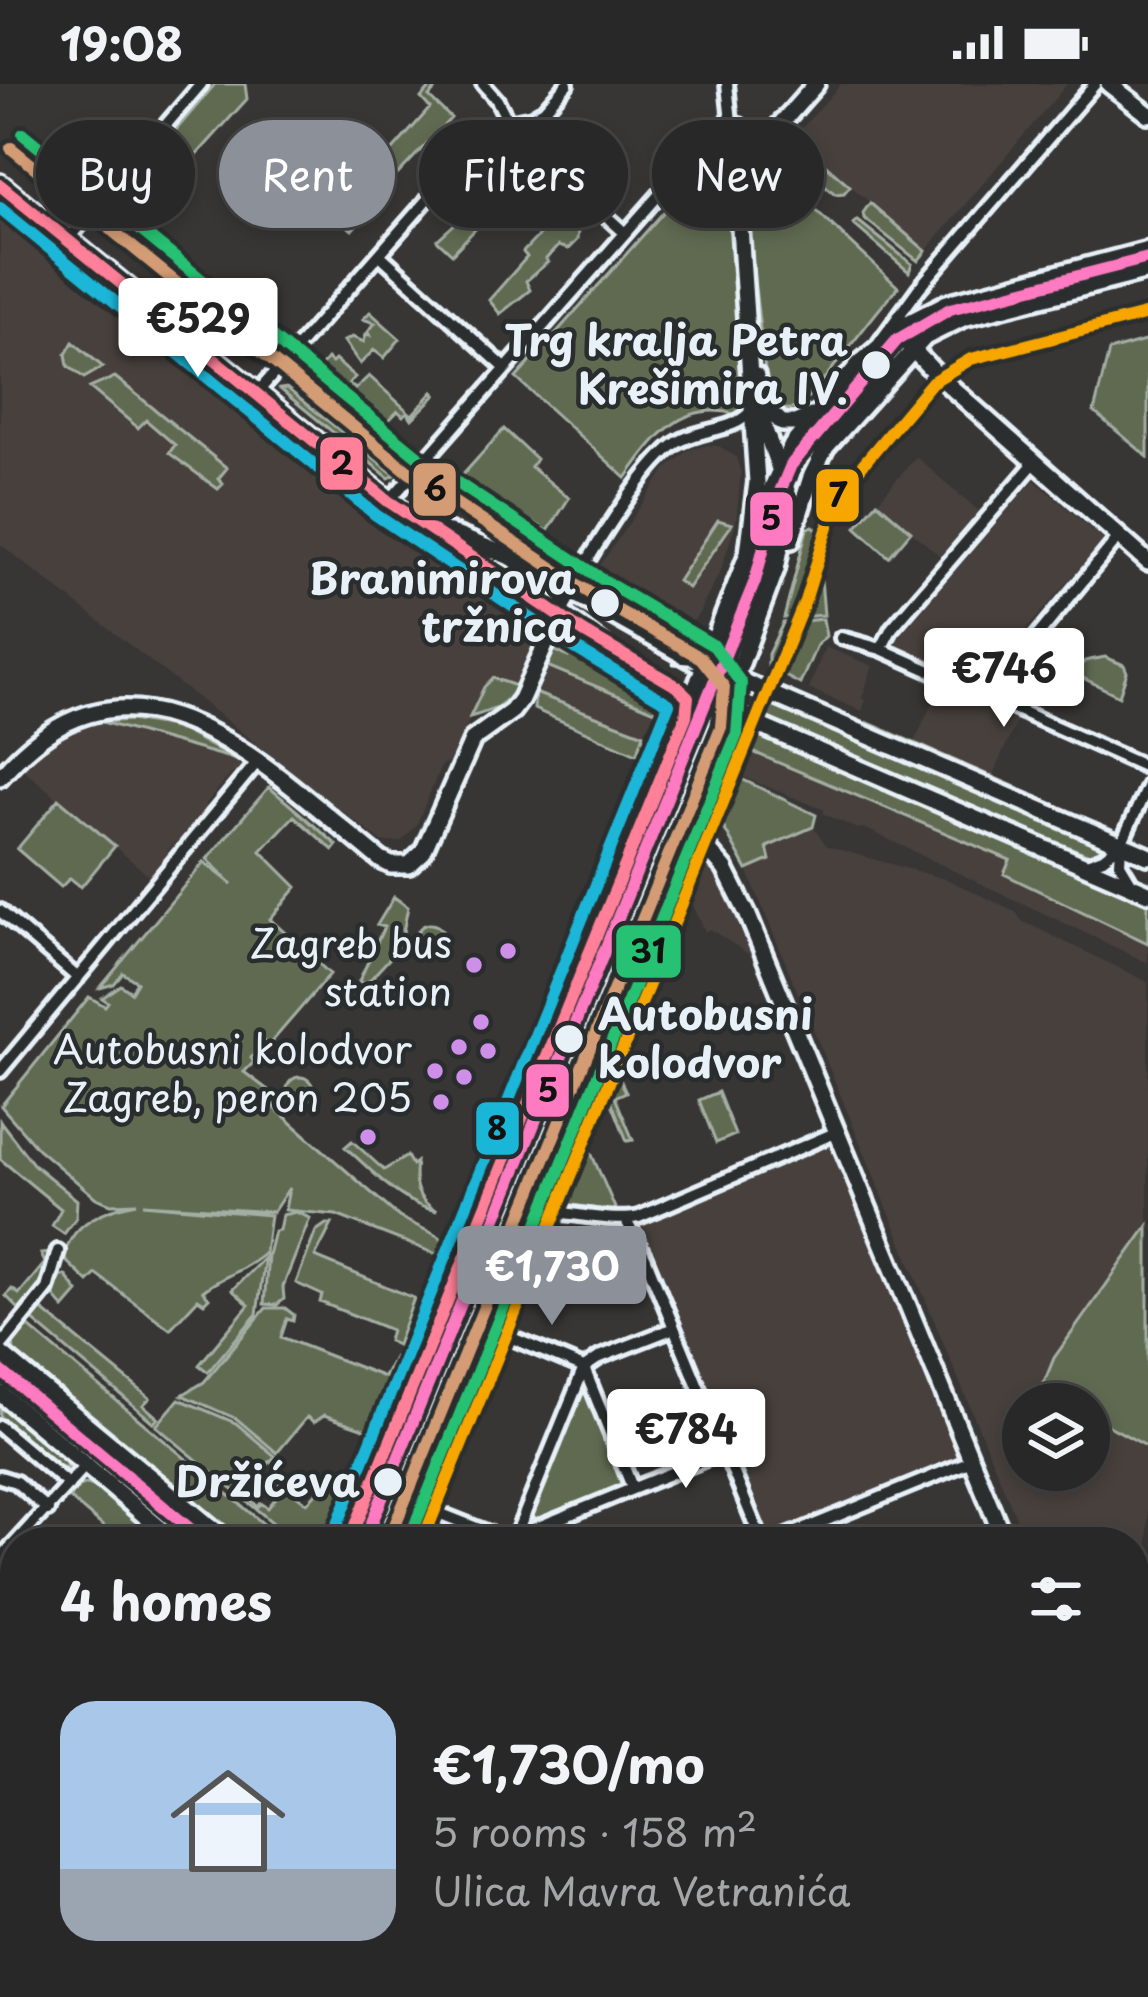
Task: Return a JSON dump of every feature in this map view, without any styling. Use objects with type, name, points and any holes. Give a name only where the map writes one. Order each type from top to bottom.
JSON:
[{"type":"main road","points":[[784,120],[816,84]]},
{"type":"main road","points":[[1108,84],[1148,114]]},
{"type":"main road","points":[[0,183],[389,501],[559,612],[631,666],[1142,890]]},
{"type":"main road","points":[[740,228],[756,407],[753,533]]},
{"type":"main road","points":[[352,1527],[694,697],[778,468],[819,412],[895,331],[947,303],[1148,250]]},
{"type":"main road","points":[[664,852],[712,775],[736,679],[822,454],[911,349],[934,330],[963,318],[1148,271]]},
{"type":"main road","points":[[895,331],[1148,562]]},
{"type":"main road","points":[[756,407],[782,423],[795,423],[819,412]]},
{"type":"main road","points":[[756,407],[790,506],[776,569]]},
{"type":"main road","points":[[420,523],[470,539],[705,666],[1148,856]]},
{"type":"main road","points":[[0,777],[51,729],[94,713],[128,709],[176,715],[210,729],[259,760],[382,860],[409,865],[423,852],[473,739],[521,699],[570,590]]},
{"type":"main road","points":[[392,1527],[664,852],[730,713]]},
{"type":"main road","points":[[685,823],[733,882],[999,1527]]},
{"type":"main road","points":[[0,1350],[212,1527]]},
{"type":"main road","points":[[0,1393],[158,1527]]},
{"type":"street","points":[[68,239],[201,84]]},
{"type":"street","points":[[483,84],[506,120],[530,118],[544,110],[567,84]]},
{"type":"street","points":[[728,84],[731,120]]},
{"type":"street","points":[[879,343],[919,288],[1095,84]]},
{"type":"street","points":[[389,501],[652,203]]},
{"type":"street","points":[[256,394],[419,210]]},
{"type":"street","points":[[619,228],[625,233]]},
{"type":"street","points":[[380,255],[506,368]]},
{"type":"street","points":[[570,590],[664,453],[688,436],[740,422],[756,407]]},
{"type":"street","points":[[880,650],[892,628],[1035,462]]},
{"type":"street","points":[[988,696],[1119,537]]},
{"type":"street","points":[[841,638],[880,650],[1148,768]]},
{"type":"street","points":[[0,1071],[259,760]]},
{"type":"street","points":[[1084,865],[1121,844],[1148,785]]},
{"type":"street","points":[[1121,844],[1123,874],[1142,890]]},
{"type":"street","points":[[0,911],[78,978]]},
{"type":"street","points":[[518,1214],[532,1209],[626,1220],[837,1132]]},
{"type":"street","points":[[626,1220],[646,1257],[756,1527]]},
{"type":"street","points":[[413,1527],[534,1230]]},
{"type":"street","points":[[0,1350],[47,1289],[58,1251]]},
{"type":"street","points":[[519,1527],[584,1368],[599,1357],[674,1328]]},
{"type":"street","points":[[493,1330],[584,1368],[632,1487]]},
{"type":"street","points":[[0,1427],[69,1485]]},
{"type":"street","points":[[535,1527],[723,1452]]},
{"type":"street","points":[[810,1527],[971,1461]]},
{"type":"street","points":[[29,1527],[86,1465]]},
{"type":"street","points":[[0,1477],[16,1482],[48,1510]]},
{"type":"street","points":[[422,1506],[474,1527]]},
{"type":"shaded area","points":[[841,84],[1067,84],[926,251],[824,163],[824,120],[809,120]]},
{"type":"shaded area","points":[[0,192],[36,222],[36,228],[43,228],[398,522],[514,593],[534,614],[537,636],[516,686],[493,678],[484,687],[450,763],[442,764],[416,826],[401,842],[382,842],[0,544]]},
{"type":"shaded area","points":[[708,445],[736,457],[741,473],[736,522],[721,570],[698,615],[676,641],[597,592],[601,585],[592,577],[666,469],[689,450]]},
{"type":"shaded area","points":[[916,457],[979,511],[940,556],[877,502]]},
{"type":"shaded area","points":[[1034,480],[1104,540],[980,683],[899,651],[896,639]]},
{"type":"shaded area","points":[[825,647],[873,666],[862,711],[809,689]]},
{"type":"shaded area","points":[[547,666],[655,711],[644,734],[535,693]]},
{"type":"shaded area","points":[[941,683],[994,705],[995,711],[1017,721],[990,781],[912,747]]},
{"type":"shaded area","points":[[97,716],[173,719],[243,756],[239,778],[232,773],[205,805],[210,811],[167,851],[172,857],[154,880],[18,765],[34,749]]},
{"type":"shaded area","points":[[741,747],[1011,861],[1004,873],[1148,943],[1148,963],[864,828],[857,829],[824,810],[731,772]]},
{"type":"shaded area","points":[[813,827],[827,846],[948,880],[1148,982],[1148,1226],[1054,1359],[1044,1383],[1002,1383],[1002,1484],[747,870],[770,860],[766,847]]},
{"type":"shaded area","points":[[690,842],[719,867],[757,952],[751,956],[710,929],[705,932],[693,905],[677,903],[660,912]]},
{"type":"shaded area","points":[[831,1143],[962,1455],[799,1527],[763,1527],[635,1224]]},
{"type":"shaded area","points":[[1110,1426],[1148,1447],[1148,1527],[1020,1527],[1005,1491],[1110,1491]]},
{"type":"green space","points":[[215,84],[245,84],[247,99],[228,120],[219,120],[219,130],[195,157],[195,120],[184,120]]},
{"type":"green space","points":[[432,86],[436,89],[429,97],[451,118],[419,120],[430,108],[421,98]]},
{"type":"green space","points":[[419,120],[419,152],[398,174],[395,148]]},
{"type":"green space","points":[[824,163],[850,186],[835,194],[824,184]]},
{"type":"green space","points":[[870,203],[926,251],[918,261],[864,218]]},
{"type":"green space","points":[[824,218],[898,287],[799,408],[774,411],[768,396],[748,228],[824,228]]},
{"type":"green space","points":[[857,220],[912,264],[909,272],[853,224]]},
{"type":"green space","points":[[652,225],[731,228],[743,405],[735,414],[699,412],[670,426],[626,478],[516,378]]},
{"type":"green space","points":[[450,228],[477,228],[452,254],[437,240]]},
{"type":"green space","points":[[531,228],[578,231],[577,240],[568,249],[558,246],[526,281],[530,290],[500,314],[489,300],[527,257],[523,252],[539,235]]},
{"type":"green space","points":[[370,312],[400,339],[384,358],[374,350],[360,364],[344,341],[352,337],[364,342],[375,323],[363,319]]},
{"type":"green space","points":[[1148,340],[1148,457],[1094,412],[1109,351]]},
{"type":"green space","points":[[73,342],[103,367],[84,378],[68,366],[66,354]]},
{"type":"green space","points":[[327,359],[355,377],[349,383],[355,389],[369,376],[412,415],[433,392],[436,395],[412,419],[398,411],[379,430],[346,402],[340,405],[347,398],[342,393],[335,400],[335,390],[328,394],[334,387],[330,383],[323,390],[310,380]]},
{"type":"green space","points":[[115,377],[227,468],[218,479],[223,484],[218,489],[169,453],[175,445],[146,420],[138,428],[90,388]]},
{"type":"green space","points":[[287,388],[395,475],[389,478],[280,389]]},
{"type":"green space","points":[[504,429],[536,459],[531,467],[569,498],[548,531],[460,478]]},
{"type":"green space","points":[[877,502],[911,531],[889,557],[856,527]]},
{"type":"green space","points":[[718,520],[732,524],[688,588],[678,581]]},
{"type":"green space","points":[[807,529],[817,529],[824,615],[784,618]]},
{"type":"green space","points":[[823,619],[826,636],[817,645],[800,684],[768,667],[768,654],[783,623]]},
{"type":"green space","points":[[566,639],[652,694],[657,701],[655,711],[547,666],[554,650],[568,657],[573,647]]},
{"type":"green space","points":[[1105,657],[1124,665],[1127,672],[1119,696],[1073,673],[1085,661]]},
{"type":"green space","points":[[493,678],[516,686],[513,693],[491,710],[470,717],[484,687]]},
{"type":"green space","points":[[535,693],[644,734],[637,754],[534,709]]},
{"type":"green space","points":[[770,705],[897,754],[1100,843],[1102,848],[1096,855],[1087,854],[968,808],[763,719]]},
{"type":"green space","points":[[131,720],[178,728],[234,759],[102,722]]},
{"type":"green space","points":[[866,722],[1011,785],[1003,786]]},
{"type":"green space","points":[[757,733],[1148,901],[1148,943],[1004,874],[1010,860],[741,747]]},
{"type":"green space","points":[[731,774],[816,815],[813,827],[767,847],[770,860],[747,870],[718,817],[717,807]]},
{"type":"green space","points":[[646,786],[649,788],[613,875],[615,855]]},
{"type":"green space","points":[[269,787],[337,845],[333,850],[294,816],[261,851],[297,887],[270,919],[330,974],[269,1045],[265,1042],[244,1072],[268,1090],[276,1109],[399,1217],[440,1237],[443,1244],[436,1254],[336,1215],[285,1210],[289,1188],[273,1212],[143,1204],[270,1215],[265,1253],[203,1291],[209,1298],[204,1303],[198,1299],[170,1329],[96,1274],[88,1282],[64,1259],[73,1235],[91,1219],[137,1203],[111,1204],[96,1198],[38,1149],[1,1106],[89,997],[105,1006],[108,1002],[102,998],[121,985],[131,992],[137,982],[123,973],[114,984],[100,988],[204,862],[232,884],[207,859]]},
{"type":"green space","points":[[59,799],[115,846],[81,887],[70,878],[61,887],[17,849]]},
{"type":"green space","points":[[602,873],[602,900],[573,964],[569,957]]},
{"type":"green space","points":[[394,897],[408,907],[400,947],[365,985],[359,981],[384,927],[377,925]]},
{"type":"green space","points":[[430,924],[440,928],[444,938],[440,948],[430,952],[420,948],[416,938],[420,928]]},
{"type":"green space","points":[[603,1059],[612,1062],[626,1092],[615,1097],[633,1140],[627,1141],[612,1103]]},
{"type":"green space","points":[[300,1077],[310,1080],[310,1100],[300,1103],[290,1100],[287,1090],[290,1080]]},
{"type":"green space","points":[[718,1092],[735,1135],[716,1143],[699,1100]]},
{"type":"green space","points":[[0,1121],[33,1164],[77,1200],[76,1218],[64,1234],[52,1226],[61,1209],[0,1159]]},
{"type":"green space","points":[[582,1132],[615,1208],[612,1211],[554,1202]]},
{"type":"green space","points":[[352,1141],[384,1170],[407,1156],[412,1165],[416,1162],[418,1191],[437,1211],[411,1202],[388,1185],[345,1147]]},
{"type":"green space","points":[[296,1212],[310,1218],[283,1287],[284,1299],[277,1305],[264,1304],[274,1231],[279,1230],[282,1215]]},
{"type":"green space","points":[[332,1224],[315,1257],[414,1298],[397,1345],[388,1341],[391,1330],[320,1302],[322,1295],[296,1283],[316,1231]]},
{"type":"green space","points":[[1148,1226],[1148,1447],[1110,1426],[1110,1383],[1044,1383],[1054,1358]]},
{"type":"green space","points":[[51,1253],[39,1290],[22,1312],[6,1296],[12,1289],[19,1294],[45,1263],[41,1254]]},
{"type":"green space","points":[[265,1257],[257,1314],[208,1372],[199,1365],[249,1305],[232,1290]]},
{"type":"green space","points":[[440,1269],[443,1278],[434,1307],[374,1428]]},
{"type":"green space","points":[[65,1275],[78,1292],[64,1308],[53,1287],[56,1278]]},
{"type":"green space","points":[[266,1308],[285,1308],[294,1315],[293,1321],[287,1319],[281,1337],[384,1377],[395,1356],[367,1430],[324,1415],[314,1422],[307,1417],[277,1453],[237,1419],[182,1395],[204,1382]]},
{"type":"green space","points":[[41,1309],[150,1398],[143,1405],[158,1418],[154,1423],[31,1319]]},
{"type":"green space","points":[[29,1327],[267,1527],[225,1527],[14,1352],[13,1340]]},
{"type":"green space","points":[[585,1388],[623,1485],[528,1519],[580,1389]]},
{"type":"green space","points":[[179,1399],[236,1423],[275,1456],[244,1493],[258,1507],[261,1503],[268,1508],[282,1490],[277,1485],[281,1484],[307,1503],[334,1474],[346,1483],[327,1527],[278,1527],[156,1426]]},
{"type":"green space","points":[[0,1405],[64,1459],[68,1469],[55,1464],[0,1418]]},
{"type":"green space","points":[[81,1485],[106,1493],[144,1527],[104,1527],[69,1498]]},
{"type":"tram line","name":"5","points":[[370,1527],[755,581],[776,501],[791,465],[897,340],[950,309],[1148,258]]},
{"type":"tram line","points":[[673,664],[703,666],[728,646]]},
{"type":"tram line","name":"5","points":[[0,1370],[188,1527]]},
{"type":"transit line","name":"31","points":[[23,134],[420,458],[614,587],[714,646],[741,683],[737,734],[414,1527]]},
{"type":"transit line","name":"6","points":[[11,148],[410,473],[605,603],[701,658],[724,687],[721,727],[394,1527]]},
{"type":"transit line","name":"2","points":[[0,185],[388,501],[688,697],[686,716],[355,1527]]},
{"type":"transit line","name":"8","points":[[0,208],[376,515],[575,648],[669,704],[336,1527]]},
{"type":"transit line","name":"7","points":[[428,1527],[805,601],[838,494],[932,382],[971,359],[1148,314]]},
{"type":"place","name":"Trg kralja Petra Krešimira IV.","points":[[876,365]]},
{"type":"place","name":"Branimirova tržnica","points":[[605,603]]},
{"type":"place","name":"Zagreb bus station","points":[[474,965]]},
{"type":"place","name":"Autobusni kolodvor","points":[[569,1039]]},
{"type":"place","name":"Autobusni kolodvor Zagreb, peron 205","points":[[435,1071]]},
{"type":"place","name":"Držićeva","points":[[388,1482]]}]
